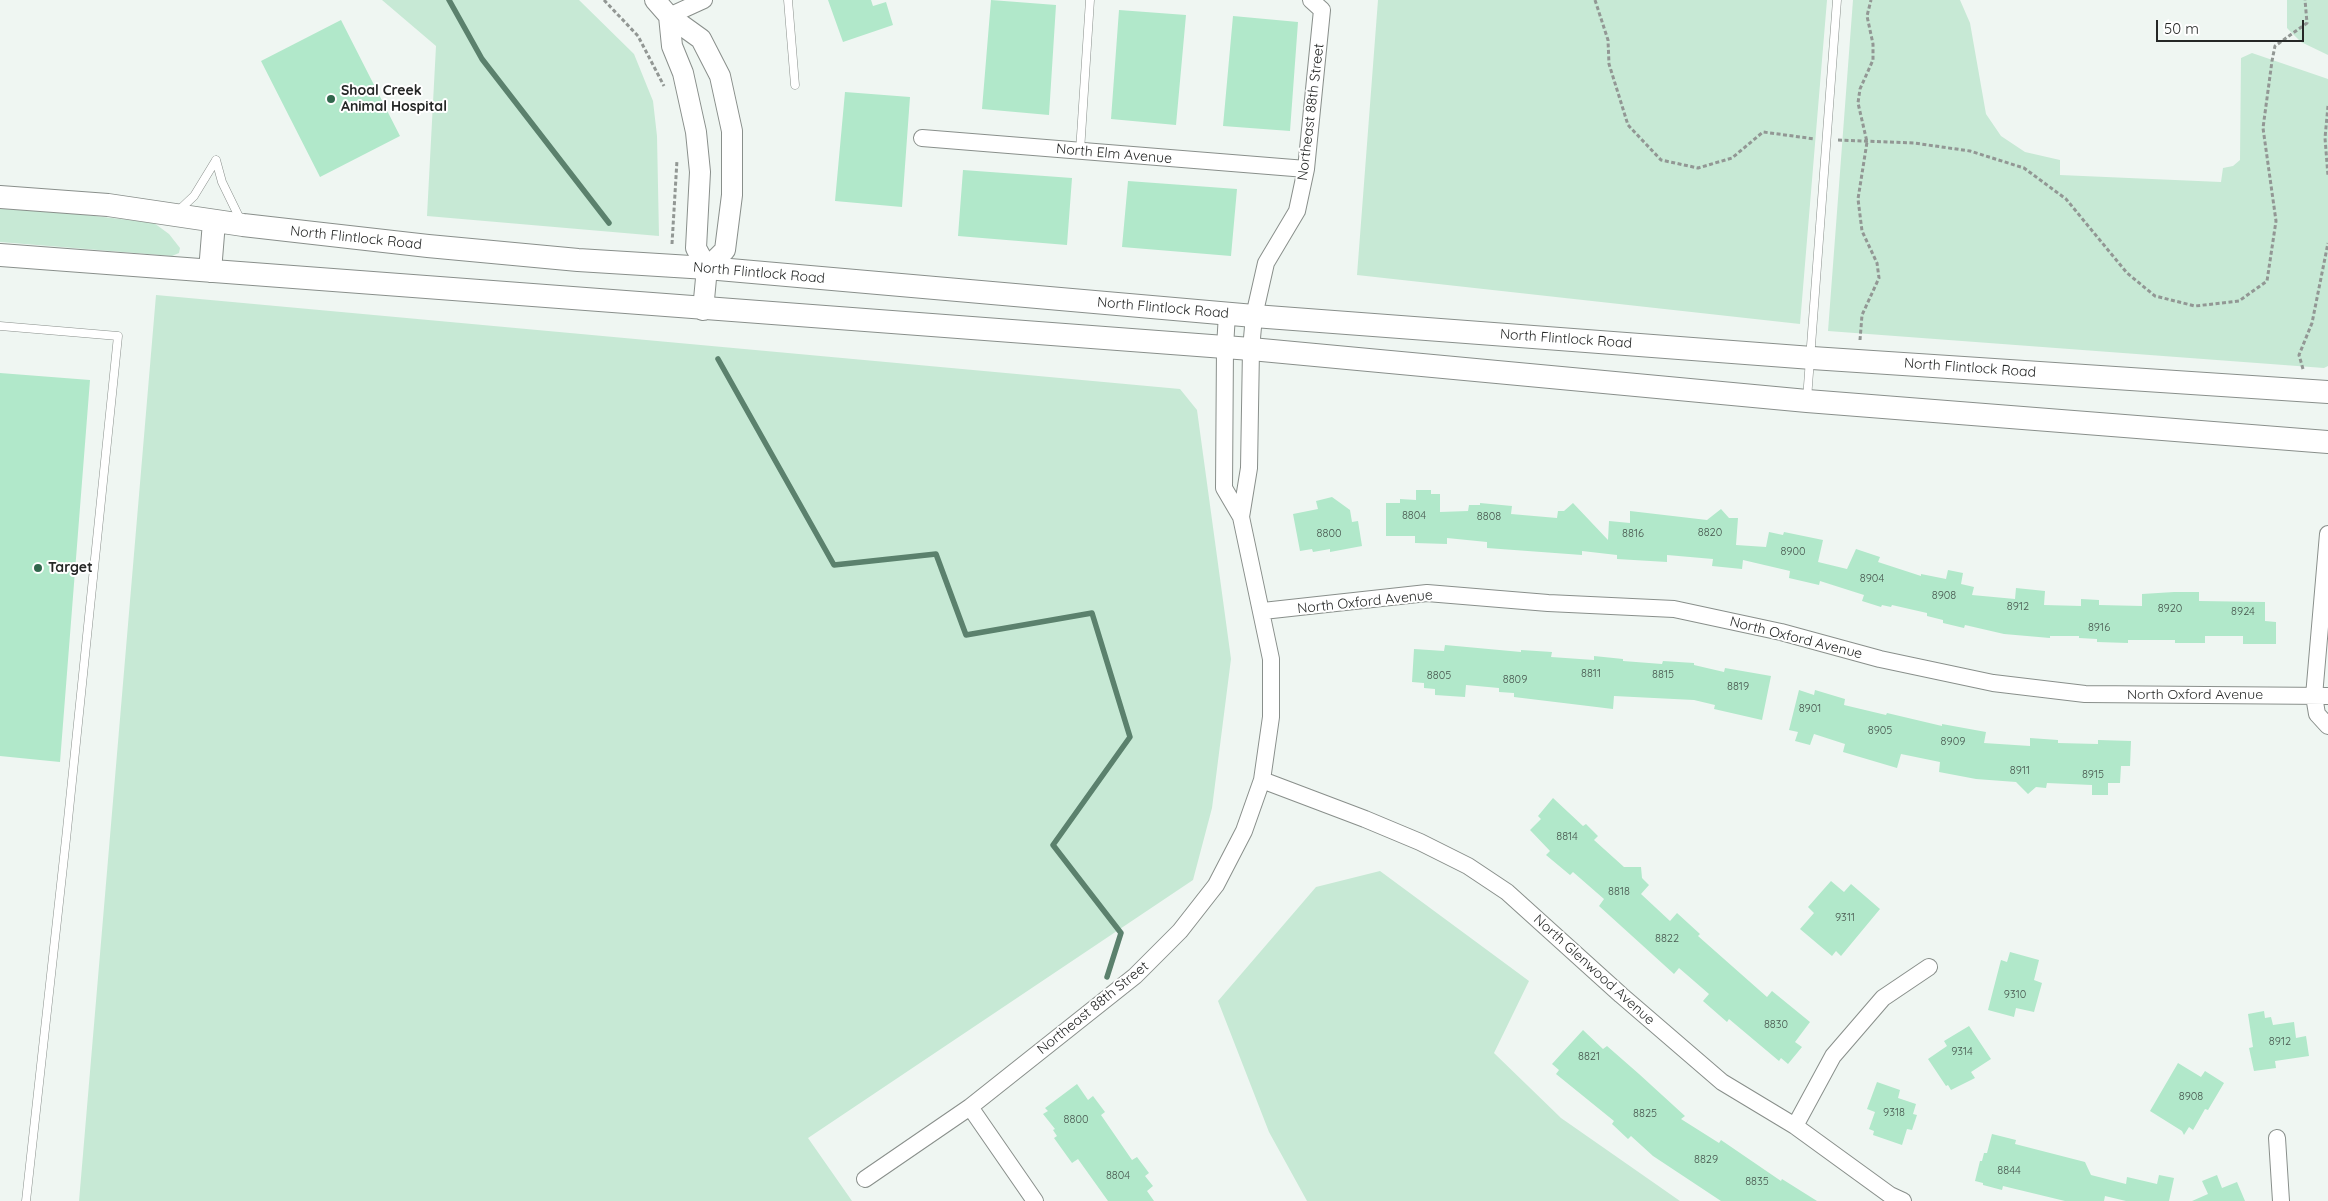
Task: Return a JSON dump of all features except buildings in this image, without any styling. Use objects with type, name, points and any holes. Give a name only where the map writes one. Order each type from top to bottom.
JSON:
[{"type":"main road","name":"North Flintlock Road","points":[[0,197],[108,205],[167,216],[428,246],[707,268],[1227,314],[1812,358],[2328,392]]},
{"type":"main road","points":[[210,271],[214,222]]},
{"type":"main road","points":[[0,255],[703,310],[1251,349],[1806,401],[2328,442]]},
{"type":"street","points":[[655,0],[672,8],[701,39],[720,76],[732,131],[732,195],[725,250],[707,268]]},
{"type":"street","points":[[672,8],[704,0]]},
{"type":"street","name":"Northeast 88th Street","points":[[1241,517],[1249,468],[1251,349],[1254,316],[1266,264],[1297,211],[1306,169],[1322,10],[1311,0]]},
{"type":"street","points":[[672,8],[672,46],[683,73],[696,132],[700,172],[696,248],[707,268],[703,310]]},
{"type":"street","name":"North Elm Avenue","points":[[922,138],[1306,169]]},
{"type":"street","points":[[1225,347],[1227,314]]},
{"type":"street","name":"Northeast 88th Street","points":[[865,1179],[970,1107],[1135,976],[1180,931],[1216,885],[1244,831],[1262,780],[1271,717],[1271,659],[1263,612],[1241,517],[1224,488],[1225,347]]},
{"type":"street","points":[[2328,534],[2321,696],[2317,714],[2328,726]]},
{"type":"street","name":"North Oxford Avenue","points":[[1263,612],[1427,593],[1548,603],[1674,609],[1780,632],[1880,659],[1993,684],[2085,694],[2321,696]]},
{"type":"street","name":"North Glenwood Avenue","points":[[1262,780],[1365,819],[1468,866],[1507,892],[1621,995],[1722,1082],[1795,1126],[1890,1195],[1902,1201]]},
{"type":"street","points":[[1795,1126],[1833,1056],[1883,998],[1929,967]]},
{"type":"street","points":[[970,1107],[1035,1201]]},
{"type":"street","points":[[2277,1138],[2281,1201]]},
{"type":"lane","points":[[788,0],[795,85]]},
{"type":"lane","points":[[1080,151],[1090,0]]},
{"type":"lane","points":[[1806,401],[1812,358],[1836,0]]},
{"type":"lane","points":[[167,216],[179,211],[194,196],[216,160],[222,182],[243,225]]},
{"type":"lane","points":[[0,326],[118,336],[66,840],[26,1201]]},
{"type":"path","points":[[604,0],[638,36],[667,90]]},
{"type":"path","points":[[1595,0],[1608,40],[1609,64],[1628,125],[1661,160],[1698,168],[1732,158],[1763,132],[1813,139]]},
{"type":"path","points":[[1860,340],[1862,315],[1879,278],[1877,263],[1862,230],[1858,208],[1867,142],[1858,103],[1860,89],[1873,60],[1873,44],[1867,16],[1871,0]]},
{"type":"path","points":[[1842,140],[1914,143],[1970,151],[2024,168],[2066,199],[2127,273],[2155,296],[2195,306],[2239,301],[2267,280],[2276,221],[2263,128],[2269,80],[2275,46],[2307,23],[2305,0]]},
{"type":"path","points":[[2328,106],[2325,138],[2328,176]]},
{"type":"path","points":[[672,244],[677,156]]},
{"type":"path","points":[[2305,374],[2299,355],[2312,323],[2328,243]]},
{"type":"green space","points":[[382,0],[579,0],[634,54],[653,101],[657,136],[659,236],[427,216],[436,46]]},
{"type":"green space","points":[[1378,0],[1827,0],[1800,324],[1357,275]]},
{"type":"green space","points":[[1853,0],[1960,0],[1970,23],[1986,114],[2001,136],[2025,152],[2060,160],[2060,175],[2221,182],[2223,168],[2233,166],[2240,160],[2241,58],[2252,53],[2328,79],[2328,366],[2324,368],[1828,331]]},
{"type":"green space","points":[[2287,0],[2328,0],[2328,55],[2301,42],[2287,28]]},
{"type":"green space","points":[[10,206],[154,223],[169,234],[180,248],[179,253],[172,256],[0,242],[0,208]]},
{"type":"green space","points":[[156,295],[1180,389],[1197,410],[1231,659],[1212,808],[1193,880],[808,1138],[852,1201],[79,1201]]},
{"type":"green space","points":[[1380,871],[1529,981],[1494,1053],[1561,1118],[1680,1201],[1307,1201],[1269,1132],[1218,1001],[1316,887]]},
{"type":"waterway","points":[[449,0],[482,59],[609,223]]},
{"type":"waterway","points":[[718,359],[834,565],[936,554],[966,635],[1092,613],[1130,737],[1053,845],[1121,933],[1107,977]]},
{"type":"place","name":"Shoal Creek Animal Hospital","points":[[331,99]]},
{"type":"place","name":"Target","points":[[38,568]]}]
